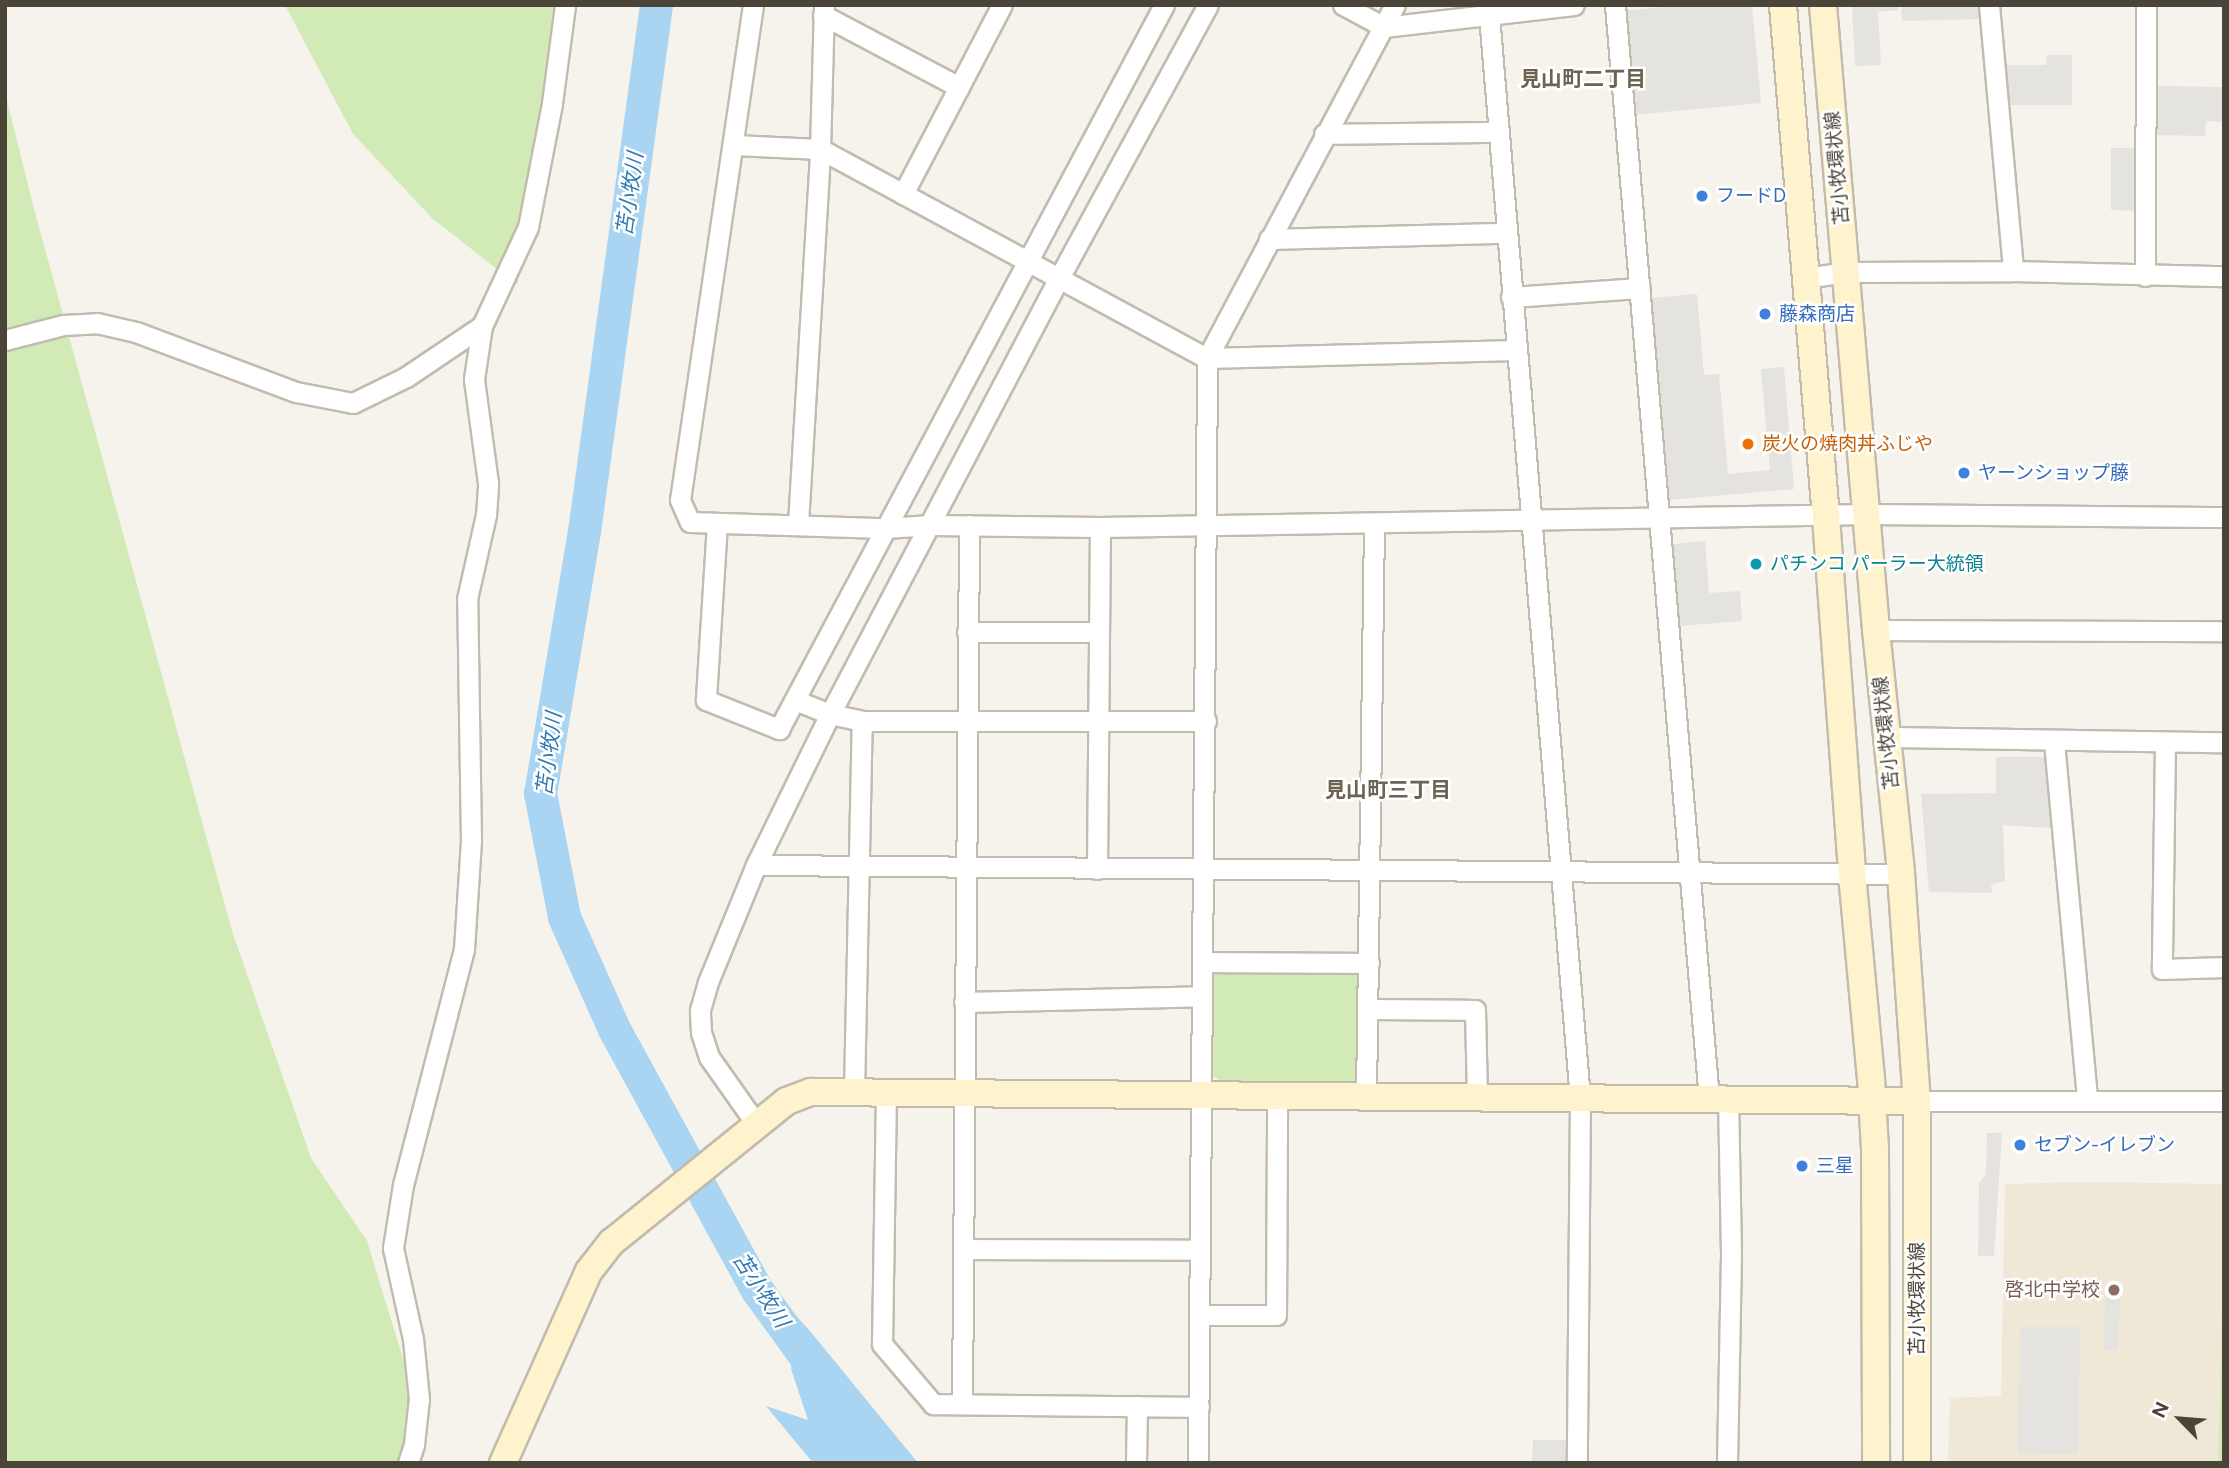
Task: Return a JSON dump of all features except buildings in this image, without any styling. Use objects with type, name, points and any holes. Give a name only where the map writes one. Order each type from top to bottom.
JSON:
[{"type":"main road","points":[[1783,5],[1872,1101],[1876,1463]]},
{"type":"main road","name":"苫小牧環状線","points":[[1823,5],[1876,630],[1901,874],[1917,1101],[1917,1463]]},
{"type":"main road","points":[[503,1463],[589,1271],[612,1242],[787,1101],[811,1092],[1917,1101]]},
{"type":"street","points":[[408,1463],[414,1444],[419,1399],[413,1339],[393,1248],[403,1185],[464,950],[471,842],[467,599],[486,515],[488,483],[474,379],[482,326],[527,227],[552,103],[565,5]]},
{"type":"street","points":[[753,5],[680,500],[690,522],[886,528],[930,525],[1207,527],[1531,523],[1868,514],[2224,517]]},
{"type":"street","points":[[903,194],[1002,5]]},
{"type":"street","points":[[716,523],[706,700],[779,729],[1164,5]]},
{"type":"street","points":[[757,1125],[709,1057],[701,1032],[701,1010],[708,982],[757,865],[830,714],[1059,278],[1208,5]]},
{"type":"street","points":[[1343,5],[1384,27],[1574,5]]},
{"type":"street","points":[[1198,1463],[1199,1095],[1205,869],[1207,358],[1395,5]]},
{"type":"street","points":[[1615,5],[1691,873],[1719,1099],[1731,1253],[1727,1463]]},
{"type":"street","points":[[1989,5],[2012,271]]},
{"type":"street","points":[[2145,276],[2146,5]]},
{"type":"street","points":[[798,524],[820,149],[824,10],[959,87]]},
{"type":"street","points":[[1489,15],[1505,233],[1580,1099],[1577,1463]]},
{"type":"street","points":[[1324,134],[1497,132]]},
{"type":"street","points":[[734,145],[820,149],[1207,358],[1516,350]]},
{"type":"street","points":[[1269,239],[1505,233]]},
{"type":"street","points":[[1805,278],[1846,272],[2012,271],[2224,276]]},
{"type":"street","points":[[1511,297],[1640,288]]},
{"type":"street","points":[[5,340],[63,325],[97,323],[136,332],[296,391],[353,403],[406,377],[482,326]]},
{"type":"street","points":[[1366,1096],[1374,524]]},
{"type":"street","points":[[962,1404],[964,867],[969,525]]},
{"type":"street","points":[[1097,869],[1100,527]]},
{"type":"street","points":[[1876,630],[2224,631]]},
{"type":"street","points":[[967,632],[1099,632]]},
{"type":"street","points":[[796,700],[830,714],[862,721],[1206,721]]},
{"type":"street","points":[[854,1092],[862,721]]},
{"type":"street","points":[[1887,737],[2224,743]]},
{"type":"street","points":[[2054,742],[2087,1098]]},
{"type":"street","points":[[2165,743],[2162,969],[2224,967]]},
{"type":"street","points":[[757,865],[1901,874]]},
{"type":"street","points":[[1203,961],[1369,963]]},
{"type":"street","points":[[964,1002],[1202,996]]},
{"type":"street","points":[[1369,1009],[1475,1010],[1477,1098]]},
{"type":"street","points":[[886,1092],[882,1344],[933,1404],[1199,1407]]},
{"type":"street","points":[[1199,1314],[1276,1315],[1278,1095]]},
{"type":"street","points":[[1917,1101],[2087,1098],[2224,1101]]},
{"type":"street","points":[[963,1249],[1199,1250]]},
{"type":"street","points":[[1136,1463],[1137,1406]]},
{"type":"shaded area","points":[[1682,5],[1752,5],[1761,103],[1633,115],[1624,11]]},
{"type":"shaded area","points":[[1852,5],[1898,5],[1898,10],[1878,12],[1881,65],[1855,66]]},
{"type":"shaded area","points":[[1901,5],[1980,5],[1982,19],[1902,21]]},
{"type":"shaded area","points":[[2047,55],[2072,55],[2072,105],[2006,105],[2006,65],[2046,65]]},
{"type":"shaded area","points":[[2156,86],[2223,87],[2223,122],[2206,121],[2205,136],[2155,135]]},
{"type":"shaded area","points":[[2111,148],[2138,148],[2138,211],[2111,210]]},
{"type":"shaded area","points":[[1697,294],[1704,375],[1719,374],[1728,474],[1770,470],[1761,369],[1784,367],[1794,489],[1668,500],[1650,298]]},
{"type":"shaded area","points":[[1705,541],[1709,593],[1740,591],[1742,621],[1679,626],[1673,544]]},
{"type":"shaded area","points":[[1996,757],[2044,757],[2051,828],[2003,825],[2005,881],[1991,884],[1992,893],[1929,892],[1921,794],[1996,793]]},
{"type":"shaded area","points":[[1987,1133],[2002,1133],[1994,1256],[1978,1256],[1979,1183],[1986,1174]]},
{"type":"shaded area","name":"啓北中学校","points":[[2005,1184],[2224,1184],[2224,1463],[1948,1463],[1950,1398],[2001,1396]]},
{"type":"shaded area","points":[[2105,1298],[2120,1298],[2118,1350],[2104,1350]]},
{"type":"shaded area","points":[[2020,1327],[2080,1327],[2078,1454],[2018,1453]]},
{"type":"shaded area","points":[[1533,1440],[1569,1440],[1569,1463],[1532,1463]]},
{"type":"green space","points":[[285,5],[563,5],[543,166],[517,285],[432,218],[353,134]]},
{"type":"green space","points":[[5,92],[34,209],[232,931],[311,1158],[367,1241],[408,1375],[409,1432],[400,1463],[5,1463]]},
{"type":"green space","points":[[1214,967],[1362,969],[1357,1081],[1221,1081],[1213,1076]]},
{"type":"green space","points":[[2224,1211],[2224,1463],[2218,1463],[2220,1406]]},
{"type":"water","points":[[779,1297],[918,1463],[813,1463],[766,1406],[808,1420],[791,1369],[794,1342]]},
{"type":"waterway","name":"苫小牧川","points":[[656,5],[584,531],[540,793],[564,917],[614,1029],[757,1290],[820,1377]]},
{"type":"place","name":"フードD","points":[[1702,196]]},
{"type":"place","name":"藤森商店","points":[[1765,314]]},
{"type":"place","name":"炭火の焼肉丼ふじや","points":[[1748,444]]},
{"type":"place","name":"ヤーンショップ藤","points":[[1964,473]]},
{"type":"place","name":"パチンコ パーラー大統領","points":[[1756,564]]},
{"type":"place","name":"セブン-イレブン","points":[[2020,1145]]},
{"type":"place","name":"三星","points":[[1802,1166]]},
{"type":"place","name":"啓北中学校","points":[[2114,1290]]},
{"type":"district","name":"見山町二丁目","points":[[1583,79]]},
{"type":"district","name":"見山町三丁目","points":[[1388,790]]}]
